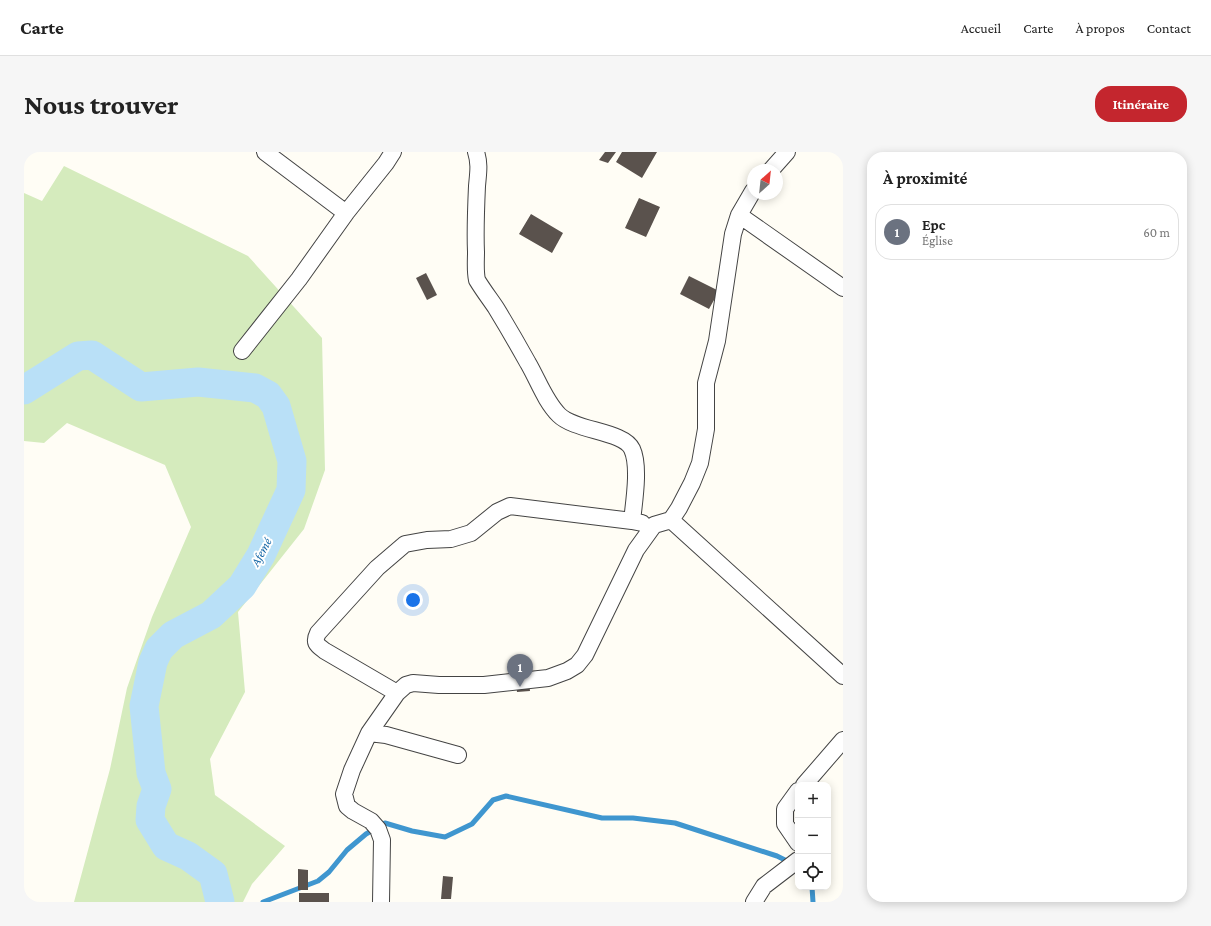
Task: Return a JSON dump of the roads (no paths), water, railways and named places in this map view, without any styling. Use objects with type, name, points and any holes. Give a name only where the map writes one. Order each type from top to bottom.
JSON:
[{"type":"street","points":[[265,152],[346,213]]},
{"type":"street","points":[[242,351],[299,279],[392,152]]},
{"type":"street","points":[[476,152],[479,168],[477,183],[477,280],[528,363],[552,406],[560,416],[582,427],[618,438],[627,442],[632,448],[636,476],[632,521]]},
{"type":"street","points":[[776,164],[787,152]]},
{"type":"street","points":[[398,693],[325,651],[316,644],[315,638],[377,568],[405,544],[451,538],[471,533],[497,512],[510,506],[654,525],[670,520],[679,508],[692,483],[700,463],[706,429],[706,383],[717,341],[733,234],[739,215],[748,200]]},
{"type":"street","points":[[739,215],[843,288]]},
{"type":"street","points":[[670,520],[843,676]]},
{"type":"street","points":[[380,902],[382,840],[378,829],[371,821],[346,806],[344,794],[352,770],[369,733],[398,693],[406,686],[413,683],[439,685],[484,685],[548,678],[567,671],[577,665],[585,655],[636,550],[654,525]]},
{"type":"street","points":[[369,733],[458,755]]},
{"type":"street","points":[[807,782],[843,740]]},
{"type":"street","points":[[795,795],[785,809],[785,824],[795,839]]},
{"type":"street","points":[[754,902],[764,886],[795,862]]},
{"type":"waterway","name":"Afemé","points":[[24,390],[78,356],[92,355],[141,387],[198,382],[255,388],[268,395],[276,406],[292,461],[291,490],[261,555],[242,586],[211,615],[173,635],[159,649],[153,662],[144,706],[151,773],[157,789],[151,806],[150,820],[166,846],[188,856],[213,874],[220,902]]},
{"type":"waterway","points":[[263,902],[318,881],[329,872],[347,850],[366,834],[385,823],[412,831],[445,837],[472,824],[493,800],[506,796],[602,818],[633,818],[675,823],[777,856],[789,862]]},
{"type":"waterway","points":[[812,890],[813,902]]},
{"type":"place","name":"Epc","points":[[520,687]]}]
